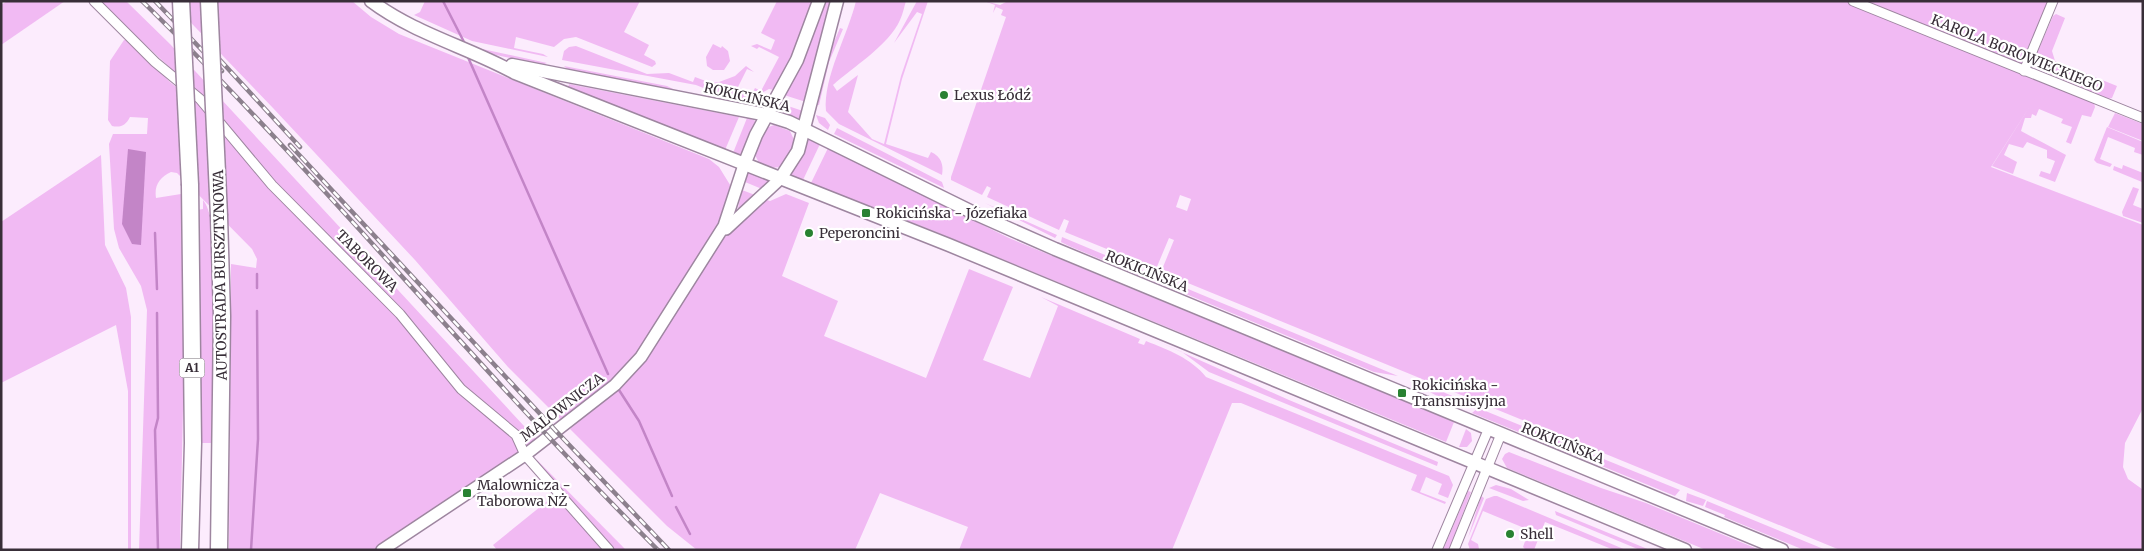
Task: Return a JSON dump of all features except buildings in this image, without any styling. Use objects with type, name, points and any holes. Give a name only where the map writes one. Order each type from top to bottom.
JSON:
[{"type":"highway","name":"AUTOSTRADA BURSZTYNOWA","points":[[181,1],[190,185],[193,443],[190,550]]},
{"type":"highway","name":"AUTOSTRADA BURSZTYNOWA","points":[[208,1],[222,316],[219,550]]},
{"type":"main road","name":"ROKICIŃSKA","points":[[371,1],[405,23],[491,60],[515,73],[933,239],[1685,550]]},
{"type":"main road","points":[[744,165],[752,144],[797,60],[819,1]]},
{"type":"main road","points":[[780,179],[795,158],[837,1]]},
{"type":"main road","name":"ROKICIŃSKA","points":[[491,60],[560,76],[767,115],[804,128],[1013,231],[1782,550]]},
{"type":"street","name":"TABOROWA","points":[[94,1],[155,62],[200,99],[272,185],[400,314],[461,389],[516,436],[526,454],[609,550]]},
{"type":"street","name":"KAROLA BOROWIECKIEGO","points":[[1853,1],[2143,118]]},
{"type":"street","points":[[2024,71],[2053,1]]},
{"type":"street","name":"MALOWNICZA","points":[[382,550],[526,454],[615,385],[632,368],[714,242],[728,216],[744,165]]},
{"type":"street","name":"MALOWNICZA","points":[[714,242],[731,223],[780,179]]},
{"type":"street","points":[[1437,550],[1488,428]]},
{"type":"street","points":[[1454,550],[1501,434]]},
{"type":"shaded area","points":[[7,1],[65,1],[1,45],[1,5]]},
{"type":"shaded area","points":[[98,1],[126,1],[170,44],[537,440],[527,447],[520,436],[452,374],[415,324],[272,180],[205,100]]},
{"type":"shaded area","points":[[170,1],[352,1],[371,17],[399,34],[709,159],[719,167],[732,188],[720,222],[639,352],[623,373],[562,421],[508,367],[415,260]]},
{"type":"shaded area","points":[[425,1],[640,1],[624,32],[649,45],[644,55],[655,61],[656,64],[652,67],[576,37],[564,39],[554,47],[516,37],[514,48],[543,54],[548,57],[472,41],[414,15],[420,12]]},
{"type":"shaded area","points":[[777,1],[813,1],[791,59],[774,90],[769,89],[744,102],[728,98],[696,85],[562,60],[564,51],[569,47],[576,46],[647,74],[669,73],[693,82],[695,77],[711,83],[735,76],[746,66],[754,72],[747,69],[738,87],[752,94],[755,88],[761,91],[779,57],[759,47],[757,49],[751,46],[757,44],[771,50],[775,40],[761,33]]},
{"type":"shaded area","points":[[825,1],[832,1],[806,102],[784,95],[806,54]]},
{"type":"shaded area","points":[[856,1],[906,1],[900,20],[888,38],[833,85],[837,91],[858,75],[848,112],[872,139],[884,144],[901,76],[922,14],[917,12],[894,43],[917,1],[928,1],[902,79],[886,144],[928,158],[931,152],[941,161],[942,175],[839,124],[826,111],[828,84]]},
{"type":"shaded area","points":[[984,1],[1000,5],[1008,1],[2048,1],[2018,73],[2094,103],[2095,107],[2091,117],[2082,115],[2071,144],[2066,142],[2072,127],[2061,123],[2063,119],[2039,109],[2036,116],[2032,114],[2031,118],[2025,118],[2021,131],[2066,155],[2055,182],[2039,176],[2041,171],[2050,174],[2055,161],[2047,158],[2047,150],[2027,142],[2023,148],[2009,144],[2004,155],[2017,162],[2013,174],[1992,166],[2032,103],[1991,167],[2143,225],[2143,408],[2125,443],[2123,467],[2128,479],[2142,489],[2143,550],[1840,550],[1161,272],[1174,240],[1169,238],[1156,269],[1065,232],[1069,221],[1064,219],[1059,230],[987,197],[991,188],[987,186],[982,195],[951,180],[951,177],[1006,17],[1001,15],[1003,10],[996,7],[993,13],[995,5]],"holes":[[[1180,195],[1191,199],[1187,211],[1176,207]]]},
{"type":"shaded area","points":[[2056,14],[2065,18],[2052,51],[2055,61],[2117,86],[2112,98],[2108,99],[2038,69],[2036,55],[2053,16]]},
{"type":"shaded area","points":[[840,28],[843,29],[829,62],[819,105],[816,105],[829,54]]},
{"type":"shaded area","points":[[124,40],[128,40],[171,83],[206,110],[514,439],[521,451],[375,550],[229,550],[231,264],[256,268],[257,259],[252,249],[177,173],[171,172],[159,182],[156,189],[156,198],[181,194],[184,361],[180,550],[139,550],[147,310],[141,286],[119,248],[114,229],[109,144],[113,134],[147,134],[148,118],[130,117],[125,124],[118,127],[112,126],[108,120],[110,61]]},
{"type":"shaded area","points":[[713,44],[721,48],[722,46],[728,51],[730,61],[724,70],[713,70],[707,66],[706,57]]},
{"type":"shaded area","points":[[473,47],[547,63],[542,65],[487,53]]},
{"type":"shaded area","points":[[564,66],[667,86],[675,90],[568,70]]},
{"type":"shaded area","points":[[569,84],[739,117],[725,150],[568,87]]},
{"type":"shaded area","points":[[779,103],[803,111],[801,121],[776,115],[775,111]]},
{"type":"shaded area","points":[[2115,113],[2143,124],[2143,141],[2108,127]]},
{"type":"shaded area","points":[[816,115],[825,118],[830,125],[828,130],[819,123]]},
{"type":"shaded area","points":[[747,118],[754,120],[756,123],[742,154],[739,155],[733,153]]},
{"type":"shaded area","points":[[774,125],[790,131],[795,142],[782,167],[769,168],[759,163],[754,153],[766,128]]},
{"type":"shaded area","points":[[2107,127],[2143,142],[2143,155],[2134,152],[2135,148],[2108,137],[2100,159],[2112,164],[2110,167],[2097,163],[2094,160]]},
{"type":"shaded area","points":[[837,128],[942,182],[944,188],[834,134]]},
{"type":"shaded area","points":[[808,139],[820,144],[803,180],[792,176],[791,173]]},
{"type":"shaded area","points":[[828,148],[1009,238],[1454,422],[1446,442],[936,232],[811,183]]},
{"type":"shaded area","points":[[128,149],[146,152],[141,245],[132,244],[122,224]]},
{"type":"shaded area","points":[[101,155],[105,245],[126,288],[131,317],[131,550],[128,550],[128,391],[116,325],[1,383],[1,222]]},
{"type":"shaded area","points":[[2123,165],[2143,173],[2142,182],[2113,170],[2114,166],[2122,169]]},
{"type":"shaded area","points":[[748,171],[770,181],[762,189],[745,182]]},
{"type":"shaded area","points":[[2133,187],[2139,189],[2133,205],[2143,209],[2143,223],[2123,216],[2122,212]]},
{"type":"shaded area","points":[[742,190],[755,195],[738,209],[738,208]]},
{"type":"shaded area","points":[[786,194],[809,203],[782,276],[838,301],[824,336],[926,378],[969,269],[1013,287],[983,360],[1030,378],[1058,306],[1041,297],[1140,339],[1138,343],[1144,345],[1146,341],[1171,351],[1200,370],[1206,377],[1449,476],[1453,485],[1448,498],[1438,494],[1442,484],[1426,477],[1420,492],[1446,502],[1445,504],[1411,490],[1417,475],[1241,403],[1232,403],[1172,550],[959,550],[968,527],[880,493],[855,550],[697,550],[667,526],[570,429],[633,375],[722,240],[764,199],[770,201]]},
{"type":"shaded area","points":[[203,200],[214,223],[216,443],[198,443],[197,210],[203,209]]},
{"type":"shaded area","points":[[985,203],[1057,235],[1055,238]]},
{"type":"shaded area","points":[[1062,237],[1153,275],[1150,280],[1069,246],[1061,242]]},
{"type":"shaded area","points":[[1159,277],[1398,376],[1374,372],[1157,282]]},
{"type":"shaded area","points":[[1183,352],[1289,400],[1438,462],[1437,466],[1209,372]]},
{"type":"shaded area","points":[[1426,385],[1462,400],[1460,408],[1424,389]]},
{"type":"shaded area","points":[[1478,408],[1680,490],[1675,496],[1472,413]]},
{"type":"shaded area","points":[[1466,429],[1471,433],[1472,441],[1467,447],[1459,447]]},
{"type":"shaded area","points":[[1509,452],[1601,488],[1646,503],[1760,550],[1706,550],[1507,468],[1502,459]]},
{"type":"shaded area","points":[[537,460],[626,550],[614,550],[540,467]]},
{"type":"shaded area","points":[[1496,485],[1511,489],[1529,500],[1523,501],[1489,488]]},
{"type":"shaded area","points":[[1468,491],[1471,492],[1449,550],[1443,550]]},
{"type":"shaded area","points":[[1687,493],[1706,500],[1703,506],[1686,501]]},
{"type":"shaded area","points":[[556,494],[605,550],[497,550],[493,545]]},
{"type":"shaded area","points":[[1481,496],[1484,498],[1468,538],[1480,499]]},
{"type":"shaded area","points":[[1494,496],[1626,550],[1614,550],[1545,522],[1534,550],[1526,550],[1523,547],[1529,530],[1483,511],[1471,540],[1478,544],[1479,549],[1470,550],[1468,544],[1486,499]]},
{"type":"shaded area","points":[[1707,501],[1826,550],[1804,550],[1724,517],[1725,515],[1705,507]]},
{"type":"shaded area","points":[[1555,511],[1650,550],[1640,550],[1556,515]]},
{"type":"waterway","points":[[443,1],[465,44]]},
{"type":"waterway","points":[[467,55],[608,374]]},
{"type":"waterway","points":[[155,233],[157,289]]},
{"type":"waterway","points":[[257,274],[257,288]]},
{"type":"waterway","points":[[251,550],[258,439],[257,311]]},
{"type":"waterway","points":[[157,313],[158,418],[155,430],[158,550]]},
{"type":"waterway","points":[[619,390],[639,421],[672,496]]},
{"type":"waterway","points":[[676,507],[690,534]]},
{"type":"railway","points":[[142,1],[274,136],[528,414],[658,550]]},
{"type":"railway","points":[[155,1],[222,71]]},
{"type":"railway","points":[[220,60],[300,147]]},
{"type":"railway","points":[[290,145],[669,550]]},
{"type":"place","name":"Lexus Łódź","points":[[944,95]]},
{"type":"place","name":"Rokicińska - Józefiaka","points":[[866,213]]},
{"type":"place","name":"Peperoncini","points":[[809,233]]},
{"type":"place","name":"Rokicińska - Transmisyjna","points":[[1402,393]]},
{"type":"place","name":"Malownicza - Taborowa NŻ","points":[[467,493]]},
{"type":"place","name":"Shell","points":[[1510,534]]}]
